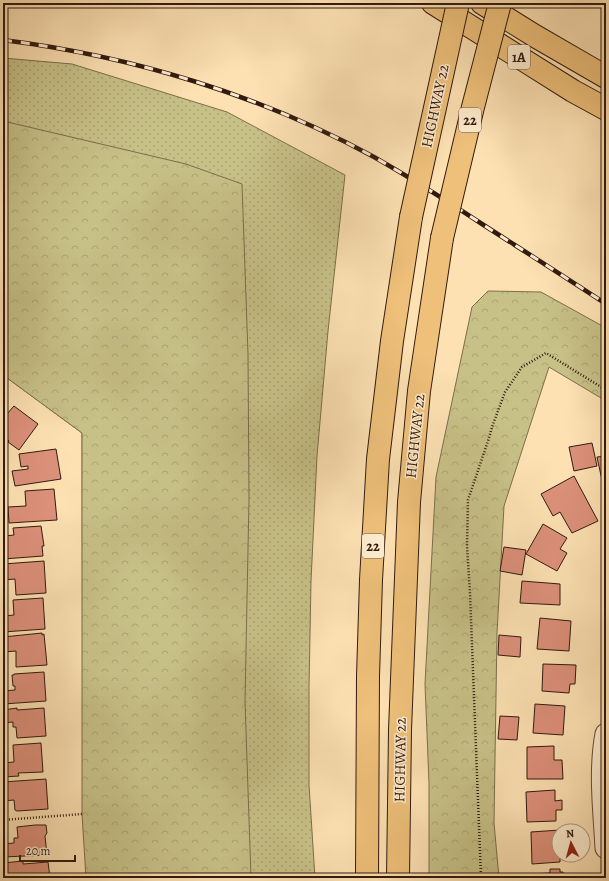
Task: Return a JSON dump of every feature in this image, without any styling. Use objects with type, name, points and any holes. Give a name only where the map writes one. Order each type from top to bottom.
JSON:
[{"type":"main road","name":"1A","points":[[433,3],[572,91],[606,109]]},
{"type":"main road","name":"HIGHWAY 22","points":[[367,878],[368,668],[371,580],[378,459],[392,341],[411,217],[458,3]]},
{"type":"main road","name":"1A","points":[[482,3],[606,77]]},
{"type":"main road","name":"HIGHWAY 22","points":[[398,878],[400,722],[409,502],[419,391],[442,238],[473,107],[500,3]]},
{"type":"street","points":[[606,734],[603,762],[603,788],[606,848]]},
{"type":"path","points":[[481,878],[467,546],[468,500],[505,392],[522,367],[546,353],[606,390]]},
{"type":"path","points":[[3,820],[82,814]]},
{"type":"green space","points":[[3,58],[72,64],[227,112],[345,175],[328,331],[317,456],[311,581],[309,785],[315,878],[87,878],[83,816],[82,433],[3,375]]},
{"type":"green space","points":[[3,121],[186,164],[242,184],[248,354],[249,499],[245,701],[251,878],[86,878],[82,814],[82,433],[3,375]]},
{"type":"green space","points":[[488,291],[541,292],[606,328],[606,401],[549,367],[504,506],[497,633],[494,823],[499,878],[429,878],[429,783],[425,684],[436,477],[472,307]]},
{"type":"building","points":[[14,406],[38,424],[19,450],[8,442],[8,440],[3,446],[3,421]]},
{"type":"building","points":[[592,443],[597,466],[574,471],[569,447]]},
{"type":"building","points":[[56,449],[61,479],[15,486],[12,471],[28,469],[28,466],[21,467],[19,454]]},
{"type":"building","points":[[606,456],[606,479],[602,480],[597,457]]},
{"type":"building","points":[[574,476],[598,521],[572,533],[560,512],[553,516],[541,494]]},
{"type":"building","points":[[54,489],[57,520],[9,523],[8,507],[26,506],[25,491]]},
{"type":"building","points":[[543,524],[567,538],[560,549],[567,553],[557,571],[526,554]]},
{"type":"building","points":[[41,526],[44,546],[42,546],[43,556],[3,559],[3,545],[5,545],[4,536],[14,535],[13,528]]},
{"type":"building","points":[[504,547],[526,550],[522,575],[500,571]]},
{"type":"building","points":[[44,561],[46,593],[16,595],[15,579],[3,580],[3,564]]},
{"type":"building","points":[[522,581],[560,584],[560,605],[520,603]]},
{"type":"building","points":[[43,598],[45,629],[3,632],[3,616],[14,615],[13,600]]},
{"type":"building","points":[[540,618],[571,621],[569,651],[537,649]]},
{"type":"building","points":[[42,633],[42,635],[44,634],[47,665],[16,667],[16,651],[3,652],[3,637]]},
{"type":"building","points":[[499,635],[521,637],[520,657],[498,655]]},
{"type":"building","points":[[543,664],[576,665],[575,684],[570,684],[569,693],[542,691]]},
{"type":"building","points":[[44,672],[46,701],[3,704],[3,691],[15,690],[12,675]]},
{"type":"building","points":[[535,704],[565,706],[563,735],[533,733]]},
{"type":"building","points":[[17,708],[17,710],[44,708],[46,736],[17,738],[16,727],[13,727],[13,722],[3,723],[3,710]]},
{"type":"building","points":[[500,716],[519,717],[517,740],[498,739]]},
{"type":"building","points":[[41,743],[43,772],[18,773],[19,776],[3,777],[3,763],[14,762],[13,745]]},
{"type":"building","points":[[554,746],[554,760],[562,760],[563,779],[527,779],[527,747]]},
{"type":"building","points":[[46,779],[48,809],[17,811],[15,810],[14,800],[3,801],[3,782]]},
{"type":"building","points":[[555,790],[555,801],[562,800],[562,810],[556,810],[556,821],[527,822],[526,792]]},
{"type":"building","points":[[46,825],[47,833],[45,836],[47,855],[3,857],[3,844],[14,843],[14,838],[18,838],[17,827]]},
{"type":"building","points":[[551,831],[551,863],[532,864],[531,832]]},
{"type":"building","points":[[23,861],[23,864],[48,862],[50,878],[20,878],[20,875],[3,877],[3,863]]},
{"type":"building","points":[[550,869],[560,869],[560,872],[563,872],[563,878],[531,878],[531,874],[550,873]]},
{"type":"railway","points":[[3,40],[99,56],[147,68],[194,81],[241,97],[286,115],[331,135],[388,165],[442,198],[606,304]]}]
